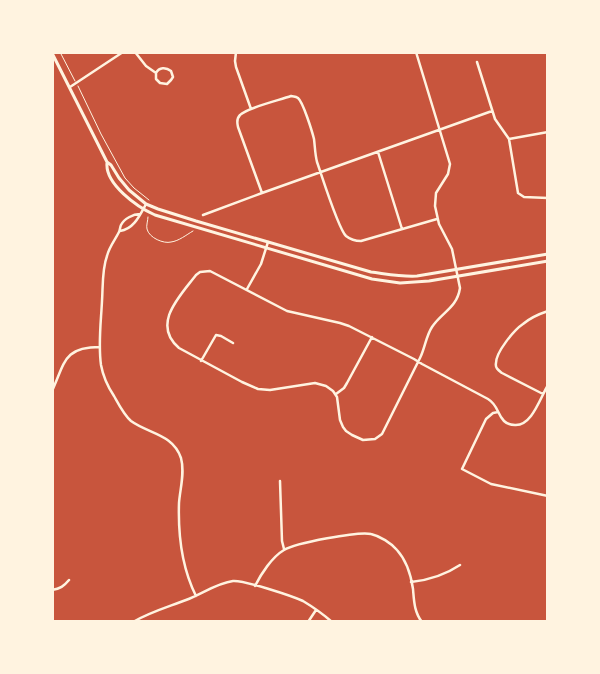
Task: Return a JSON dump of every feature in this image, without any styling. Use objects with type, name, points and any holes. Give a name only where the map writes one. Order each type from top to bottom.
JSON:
[{"type":"main road","points":[[52,53],[106,162],[106,168],[126,197],[143,210],[165,219],[380,281],[409,283],[430,281],[548,261]]},
{"type":"main road","points":[[106,162],[111,165],[129,190],[146,204],[171,214],[371,272],[412,276],[548,254]]},
{"type":"street","points":[[69,88],[123,52]]},
{"type":"street","points":[[135,52],[146,66],[156,73]]},
{"type":"street","points":[[236,52],[236,67],[251,109]]},
{"type":"street","points":[[416,52],[450,164],[450,169],[436,193],[435,206],[437,219],[452,247],[460,288],[453,305],[430,330],[418,362],[382,434],[374,439],[363,440],[346,431],[340,420],[339,401],[336,394],[326,386],[315,384],[270,390],[258,389],[201,361],[179,348],[171,340],[167,324],[171,309],[196,275],[206,270],[214,272],[287,311],[340,323],[372,337],[418,362],[488,399],[506,423],[512,425],[522,424],[530,418],[548,386]]},
{"type":"street","points":[[477,62],[492,111],[498,124],[509,139],[518,193],[524,197],[548,198]]},
{"type":"street","points":[[163,68],[169,69],[173,74],[173,79],[167,84],[160,83],[156,79],[156,73],[163,68]]},
{"type":"street","points":[[262,193],[237,123],[240,115],[251,109],[290,96],[300,100],[313,136],[315,155],[320,172],[340,226],[347,236],[361,241],[437,219]]},
{"type":"street","points":[[203,215],[492,111]]},
{"type":"street","points":[[509,139],[548,132]]},
{"type":"street","points":[[378,152],[402,229]]},
{"type":"street","points":[[120,231],[130,228],[138,220],[146,204]]},
{"type":"street","points":[[140,214],[134,214],[121,225],[120,231],[106,257],[100,347],[101,367],[105,381],[126,414],[136,424],[163,436],[175,448],[181,458],[183,472],[180,530],[183,558],[186,572],[196,596]]},
{"type":"street","points":[[247,290],[261,264],[268,242]]},
{"type":"street","points":[[543,394],[502,373],[496,367],[496,361],[505,343],[516,329],[548,310]]},
{"type":"street","points":[[201,361],[216,335],[234,344]]},
{"type":"street","points":[[336,394],[347,383],[372,337]]},
{"type":"street","points":[[52,391],[60,369],[68,356],[87,347],[100,347]]},
{"type":"street","points":[[499,412],[493,413],[486,419],[462,469],[491,484],[548,496]]},
{"type":"street","points":[[280,481],[282,541],[284,549]]},
{"type":"street","points":[[255,586],[266,568],[284,549],[349,534],[371,534],[387,542],[398,551],[410,573],[414,605],[422,622]]},
{"type":"street","points":[[411,582],[435,578],[460,565]]},
{"type":"street","points":[[52,590],[62,588],[69,580]]},
{"type":"street","points":[[133,622],[152,612],[196,596],[221,584],[231,582],[240,582],[298,599],[332,622]]},
{"type":"street","points":[[308,622],[316,610]]},
{"type":"path","points":[[60,52],[74,78]]},
{"type":"path","points":[[79,89],[125,178],[148,199]]},
{"type":"path","points":[[148,216],[148,231],[152,236],[167,243],[174,242],[193,231]]}]
